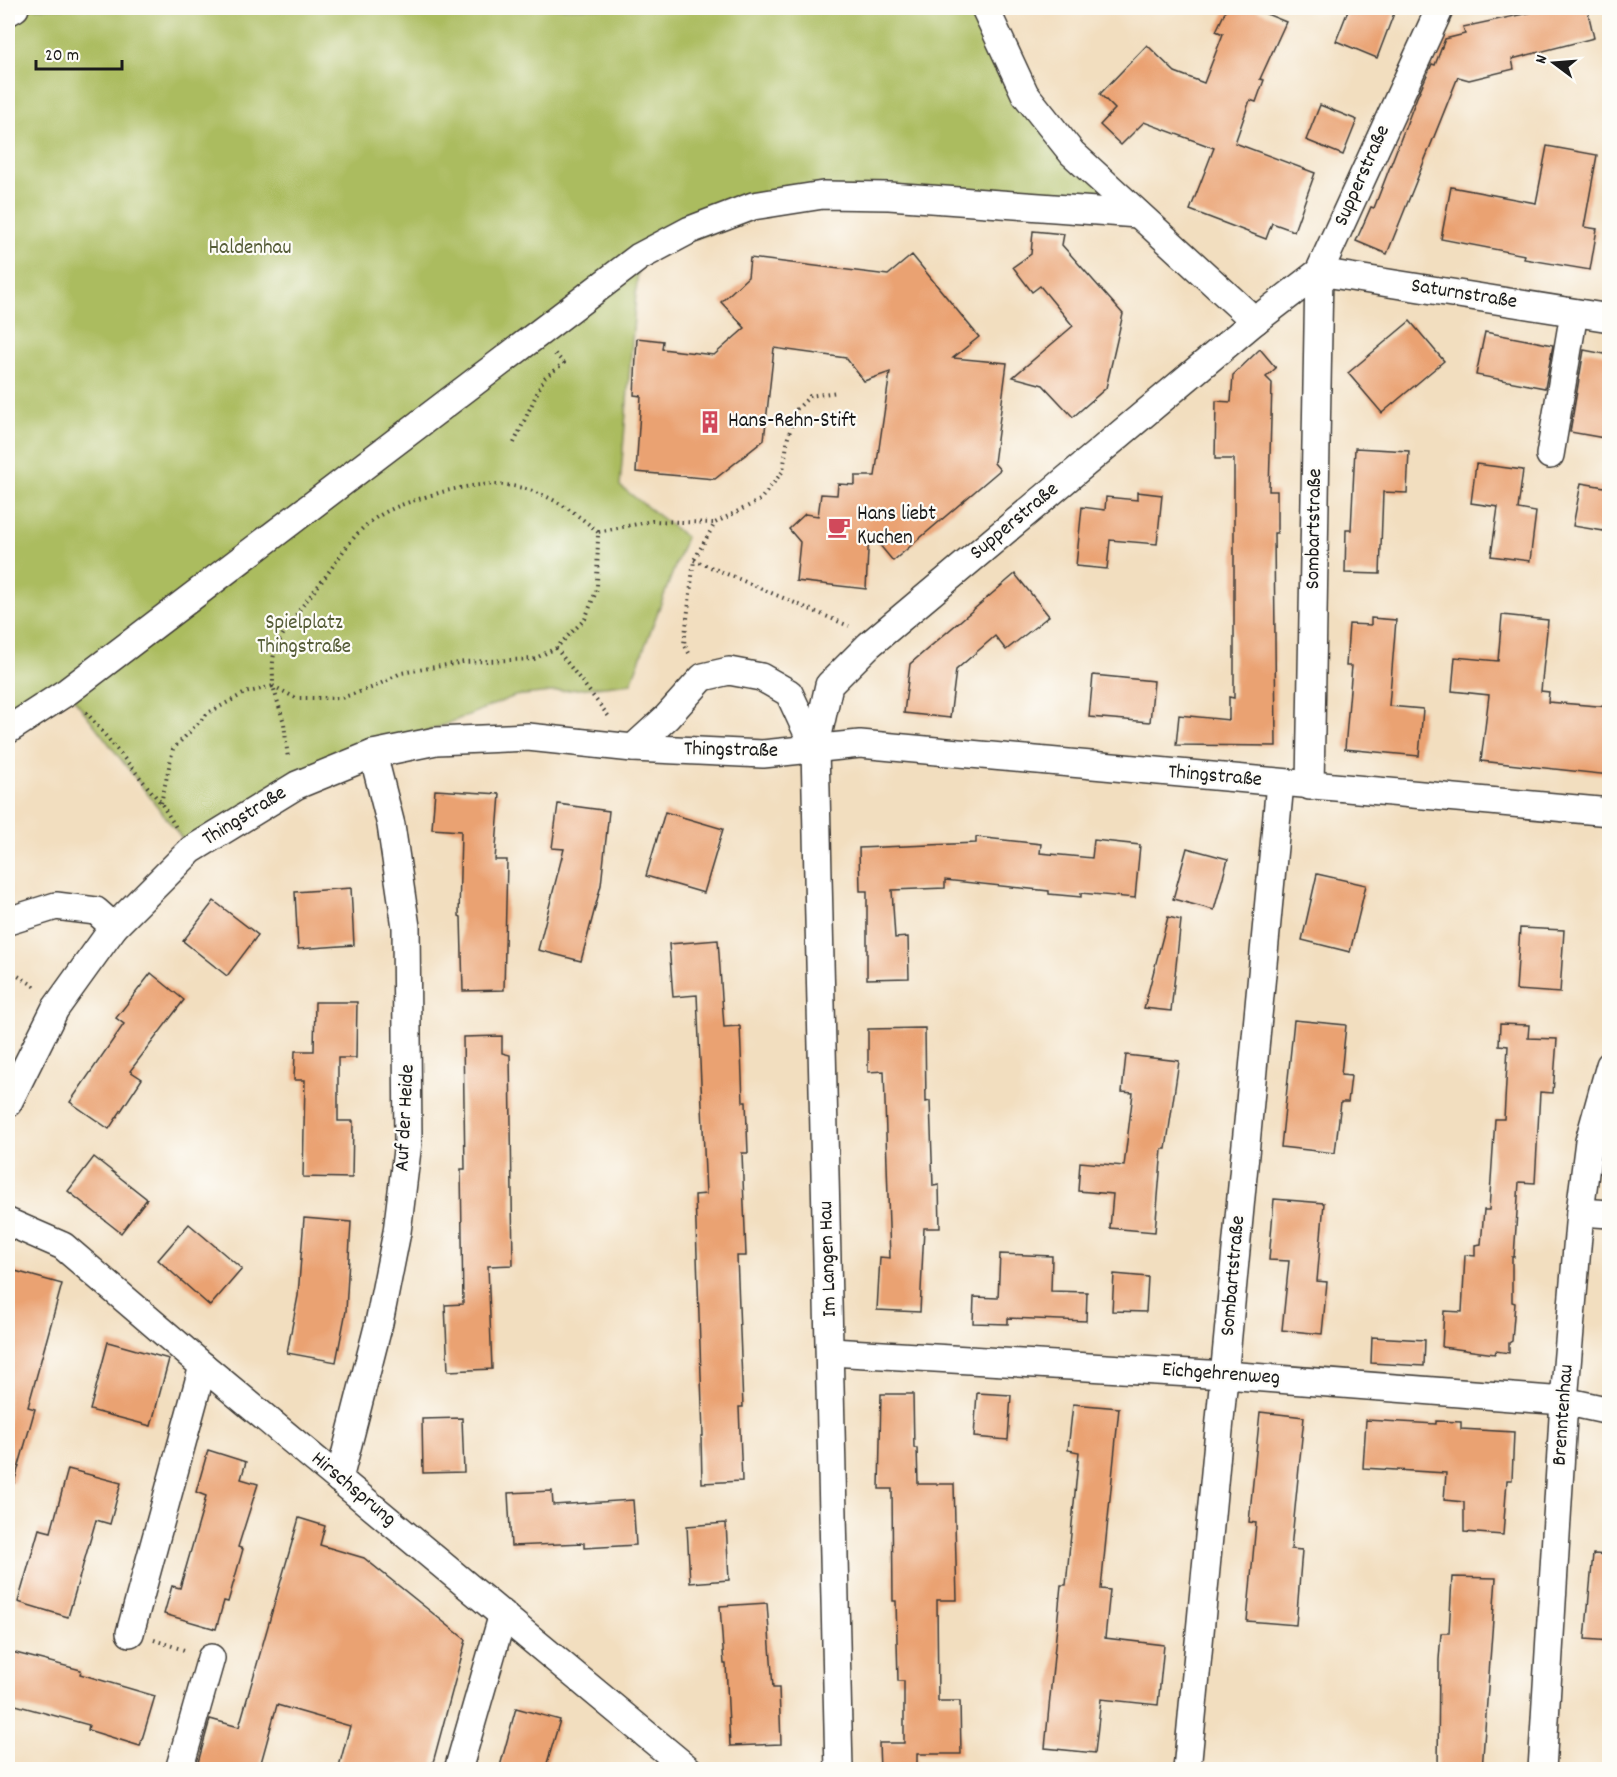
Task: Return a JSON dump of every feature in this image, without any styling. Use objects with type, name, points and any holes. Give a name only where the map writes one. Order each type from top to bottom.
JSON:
[{"type":"street","points":[[8,12],[15,8]]},
{"type":"street","points":[[985,8],[1025,94],[1072,153],[1255,321]]},
{"type":"street","name":"Supperstraße","points":[[815,748],[829,685],[869,645],[1255,321],[1319,272],[1440,8]]},
{"type":"street","points":[[8,730],[68,691],[639,257],[690,230],[753,206],[823,195],[889,196],[1138,214]]},
{"type":"street","name":"Saturnstraße","points":[[1319,272],[1610,318]]},
{"type":"street","name":"Sombartstraße","points":[[1310,786],[1319,272]]},
{"type":"street","points":[[1550,455],[1575,313]]},
{"type":"street","points":[[633,747],[666,717],[703,677],[729,670],[761,677],[789,693],[815,748]]},
{"type":"street","name":"Thingstraße","points":[[8,1103],[55,1009],[114,927],[191,850],[297,785],[373,754],[436,741],[528,737],[633,747],[763,754],[860,744],[1610,812]]},
{"type":"street","name":"Im Langen Hau","points":[[815,748],[831,1352],[839,1770]]},
{"type":"street","name":"Auf der Heide","points":[[339,1479],[379,1323],[397,1232],[408,1142],[406,927],[391,825],[373,754]]},
{"type":"street","name":"Sombartstraße","points":[[1187,1770],[1280,783]]},
{"type":"street","points":[[8,921],[56,906],[96,911],[114,927]]},
{"type":"street","name":"Brenntenhau","points":[[1542,1770],[1564,1401],[1580,1212],[1589,1141],[1606,1092],[1610,1065]]},
{"type":"street","points":[[1580,1212],[1610,1214]]},
{"type":"street","name":"Hirschsprung","points":[[8,1222],[63,1246],[203,1366],[689,1770]]},
{"type":"street","name":"Eichgehrenweg","points":[[831,1352],[1225,1375],[1564,1401],[1610,1411]]},
{"type":"street","points":[[130,1633],[203,1366]]},
{"type":"street","points":[[458,1770],[503,1614]]},
{"type":"street","points":[[179,1770],[211,1658]]},
{"type":"path","points":[[514,443],[544,378],[564,363],[554,352],[558,318]]},
{"type":"path","points":[[598,532],[652,521],[715,523],[760,500],[783,471],[788,437],[797,409],[810,396],[837,392]]},
{"type":"path","points":[[161,803],[173,749],[208,713],[245,693],[273,686],[296,698],[341,698],[374,687],[401,673],[464,662],[534,659],[556,648],[585,620],[597,589],[598,532],[580,516],[552,500],[534,491],[503,483],[466,484],[393,507],[365,527],[298,611],[274,654],[273,686],[284,723],[286,752],[297,785]]},
{"type":"path","points":[[703,677],[684,644],[694,560],[715,523]]},
{"type":"path","points":[[694,560],[853,628],[869,645]]},
{"type":"path","points":[[556,648],[633,747]]},
{"type":"path","points":[[68,691],[161,803],[191,850]]},
{"type":"path","points":[[130,1633],[211,1658]]},
{"type":"green space","name":"Haldenhau","points":[[8,8],[985,8],[1025,94],[1138,214],[823,195],[639,257],[620,486],[686,537],[631,683],[515,696],[297,785],[191,850],[68,691],[8,730]]},
{"type":"building","points":[[1227,8],[1252,8],[1286,22],[1260,79],[1264,80],[1256,102],[1250,100],[1235,143],[1315,173],[1294,231],[1272,223],[1266,239],[1190,210],[1214,148],[1144,122],[1121,145],[1100,125],[1115,109],[1100,94],[1147,45],[1175,72],[1204,83],[1223,34],[1216,31]]},
{"type":"building","points":[[1349,8],[1396,8],[1377,58],[1336,41]]},
{"type":"building","points":[[1552,8],[1587,8],[1594,38],[1512,59],[1514,69],[1469,80],[1458,77],[1387,254],[1356,241],[1371,207],[1374,208],[1417,97],[1432,64],[1435,65],[1445,39],[1465,34],[1463,27]]},
{"type":"building","points":[[1320,105],[1357,120],[1343,155],[1306,140]]},
{"type":"building","points":[[1547,146],[1597,155],[1584,227],[1597,229],[1590,270],[1524,259],[1525,255],[1441,239],[1451,187],[1536,203]]},
{"type":"building","points":[[1033,231],[1064,234],[1062,245],[1123,314],[1106,388],[1073,417],[1043,385],[1013,377],[1073,326],[1040,286],[1032,292],[1013,267],[1031,254]]},
{"type":"building","name":"Hans-Rehn-Stift","points":[[912,255],[979,337],[953,358],[1007,363],[994,463],[1000,470],[893,561],[869,532],[866,589],[796,581],[800,542],[789,529],[805,514],[818,516],[821,494],[837,495],[838,484],[855,485],[855,476],[875,476],[890,372],[864,381],[846,358],[774,348],[764,440],[715,479],[636,472],[641,396],[634,395],[637,338],[663,341],[662,349],[714,355],[745,328],[721,302],[748,277],[750,258],[888,275]]},
{"type":"building","points":[[1410,321],[1444,361],[1382,413],[1348,373]]},
{"type":"building","points":[[1485,332],[1553,345],[1545,388],[1476,375]]},
{"type":"building","points":[[1260,349],[1276,368],[1266,377],[1272,383],[1269,491],[1277,491],[1277,533],[1274,533],[1276,746],[1176,745],[1179,715],[1229,720],[1229,697],[1234,698],[1234,459],[1215,459],[1216,401],[1231,402],[1233,375]]},
{"type":"building","points":[[1584,350],[1610,355],[1610,439],[1570,432]]},
{"type":"building","points":[[1355,448],[1409,451],[1407,493],[1383,492],[1380,574],[1345,573],[1346,530],[1351,530]]},
{"type":"building","points":[[1476,464],[1523,470],[1518,509],[1536,512],[1530,561],[1491,556],[1498,507],[1471,503]]},
{"type":"building","points":[[1581,483],[1610,488],[1610,532],[1573,526]]},
{"type":"building","points":[[1137,492],[1162,495],[1157,544],[1110,540],[1107,569],[1076,566],[1082,507],[1105,510],[1106,497],[1137,500]]},
{"type":"building","points":[[1015,574],[1049,616],[1006,650],[995,636],[956,670],[950,718],[904,713],[910,664]]},
{"type":"building","points":[[1502,615],[1548,620],[1541,691],[1549,692],[1548,702],[1610,707],[1610,775],[1481,761],[1489,695],[1452,691],[1455,657],[1498,661]]},
{"type":"building","points":[[1371,618],[1396,620],[1389,706],[1423,709],[1419,756],[1345,749],[1352,666],[1346,666],[1349,624],[1371,625]]},
{"type":"building","points":[[1093,675],[1154,681],[1150,722],[1089,717]]},
{"type":"building","points":[[435,790],[500,794],[495,860],[507,860],[504,990],[463,991],[461,917],[459,916],[461,831],[432,829]]},
{"type":"building","points":[[558,804],[609,811],[601,885],[581,961],[538,950],[564,849],[552,848]]},
{"type":"building","points":[[665,812],[723,829],[704,893],[646,876]]},
{"type":"building","points":[[976,837],[1041,844],[1040,853],[1092,858],[1094,840],[1140,845],[1135,898],[1081,893],[1081,897],[1049,894],[1049,891],[945,880],[945,888],[892,890],[895,938],[908,937],[909,978],[867,979],[867,891],[860,891],[859,848],[976,843]]},
{"type":"building","points":[[1187,848],[1228,859],[1214,910],[1173,899]]},
{"type":"building","points":[[1317,874],[1366,885],[1350,952],[1302,940]]},
{"type":"building","points":[[351,888],[354,945],[298,949],[295,892]]},
{"type":"building","points":[[214,901],[258,935],[227,976],[183,941]]},
{"type":"building","points":[[1168,917],[1181,920],[1171,1011],[1144,1008]]},
{"type":"building","points":[[1520,928],[1564,930],[1560,993],[1516,990]]},
{"type":"building","points":[[718,940],[724,1027],[740,1026],[743,1102],[746,1102],[748,1153],[742,1153],[746,1256],[737,1256],[743,1407],[739,1407],[742,1481],[702,1483],[701,1436],[703,1436],[695,1195],[706,1194],[697,995],[673,997],[669,944]]},
{"type":"building","points":[[151,973],[184,1000],[130,1071],[142,1079],[109,1129],[70,1102],[124,1024],[116,1018]]},
{"type":"building","points":[[315,1002],[357,1002],[356,1058],[338,1058],[338,1121],[353,1121],[352,1178],[303,1177],[305,1080],[294,1080],[295,1051],[314,1051]]},
{"type":"building","points":[[1294,1020],[1346,1025],[1341,1075],[1351,1076],[1348,1102],[1341,1102],[1335,1153],[1281,1147]]},
{"type":"building","points":[[1500,1024],[1529,1025],[1528,1038],[1557,1039],[1553,1093],[1540,1092],[1535,1183],[1519,1182],[1514,1257],[1512,1257],[1512,1302],[1515,1303],[1512,1341],[1509,1343],[1509,1353],[1496,1351],[1495,1354],[1442,1347],[1444,1311],[1462,1312],[1465,1255],[1475,1256],[1475,1245],[1481,1244],[1484,1210],[1489,1210],[1495,1119],[1504,1119],[1508,1046],[1499,1045]]},
{"type":"building","points":[[925,1028],[926,1102],[930,1101],[933,1186],[939,1185],[940,1228],[924,1228],[920,1312],[877,1310],[880,1257],[890,1258],[884,1071],[868,1072],[868,1029]]},
{"type":"building","points":[[502,1036],[502,1053],[510,1055],[513,1265],[488,1266],[492,1369],[448,1371],[445,1305],[463,1304],[461,1169],[465,1169],[463,1037]]},
{"type":"building","points":[[1126,1055],[1179,1061],[1166,1149],[1162,1149],[1155,1232],[1110,1228],[1113,1194],[1078,1191],[1080,1162],[1124,1166],[1133,1093],[1122,1092]]},
{"type":"building","points":[[94,1157],[147,1199],[121,1233],[68,1191]]},
{"type":"building","points":[[1274,1199],[1324,1203],[1317,1281],[1327,1282],[1322,1334],[1282,1330],[1289,1261],[1269,1260]]},
{"type":"building","points":[[304,1218],[351,1222],[346,1311],[336,1362],[287,1353],[298,1296]]},
{"type":"building","points":[[189,1224],[242,1269],[210,1306],[158,1260]]},
{"type":"building","points":[[1000,1254],[1052,1256],[1051,1291],[1087,1292],[1086,1321],[1008,1318],[1008,1324],[973,1323],[974,1297],[998,1298]]},
{"type":"building","points":[[8,1269],[62,1284],[28,1407],[35,1409],[14,1483],[8,1482]]},
{"type":"building","points":[[1114,1274],[1148,1277],[1146,1312],[1112,1311]]},
{"type":"building","points":[[1372,1337],[1425,1340],[1424,1366],[1371,1363]]},
{"type":"building","points":[[108,1342],[169,1359],[151,1426],[90,1410]]},
{"type":"building","points":[[977,1393],[1011,1395],[1008,1440],[974,1437]]},
{"type":"building","points":[[881,1394],[913,1394],[914,1448],[917,1448],[918,1484],[954,1484],[957,1600],[937,1600],[938,1701],[960,1701],[961,1754],[917,1754],[917,1770],[880,1770],[879,1743],[904,1743],[904,1681],[898,1681],[896,1601],[893,1601],[892,1489],[879,1489]]},
{"type":"building","points":[[1073,1404],[1119,1408],[1101,1589],[1110,1590],[1105,1638],[1164,1645],[1158,1705],[1101,1699],[1095,1753],[1045,1748],[1061,1585],[1066,1585],[1079,1452],[1068,1450]]},
{"type":"building","points":[[1260,1412],[1304,1417],[1291,1549],[1302,1550],[1296,1625],[1247,1621],[1256,1523],[1249,1522]]},
{"type":"building","points":[[462,1418],[464,1472],[423,1473],[422,1419]]},
{"type":"building","points":[[1366,1420],[1436,1424],[1436,1421],[1461,1422],[1461,1429],[1514,1432],[1512,1480],[1507,1480],[1503,1535],[1464,1532],[1464,1502],[1444,1500],[1446,1473],[1363,1468]]},
{"type":"building","points":[[208,1450],[246,1462],[241,1479],[258,1484],[238,1547],[243,1549],[228,1602],[224,1601],[216,1629],[164,1614],[172,1586],[180,1588],[202,1512],[206,1496],[196,1492]]},
{"type":"building","points":[[68,1469],[121,1483],[110,1524],[96,1520],[68,1617],[18,1602],[39,1529],[51,1532]]},
{"type":"building","points":[[552,1491],[553,1505],[633,1500],[636,1545],[584,1548],[584,1543],[511,1546],[508,1493]]},
{"type":"building","points":[[299,1518],[325,1526],[320,1545],[364,1558],[466,1640],[431,1770],[401,1765],[399,1770],[338,1770],[350,1726],[277,1705],[259,1770],[196,1770],[210,1719],[239,1727]]},
{"type":"building","points":[[726,1523],[729,1580],[690,1583],[687,1526]]},
{"type":"building","points":[[1593,1554],[1610,1555],[1610,1641],[1585,1639]]},
{"type":"building","points":[[1452,1577],[1496,1578],[1482,1770],[1438,1770],[1439,1660],[1441,1633],[1449,1633]]},
{"type":"building","points":[[767,1603],[773,1688],[779,1688],[781,1744],[730,1746],[726,1664],[724,1664],[720,1606]]},
{"type":"building","points":[[8,1651],[81,1670],[80,1674],[155,1696],[140,1746],[88,1730],[89,1725],[8,1703]]},
{"type":"building","points":[[516,1708],[560,1720],[545,1770],[499,1770]]},
{"type":"place","name":"Hans-Rehn-Stift","points":[[710,422]]},
{"type":"place","name":"Hans liebt Kuchen","points":[[839,527]]},
{"type":"park label","name":"Spielplatz Thingstraße","points":[[304,636]]}]
